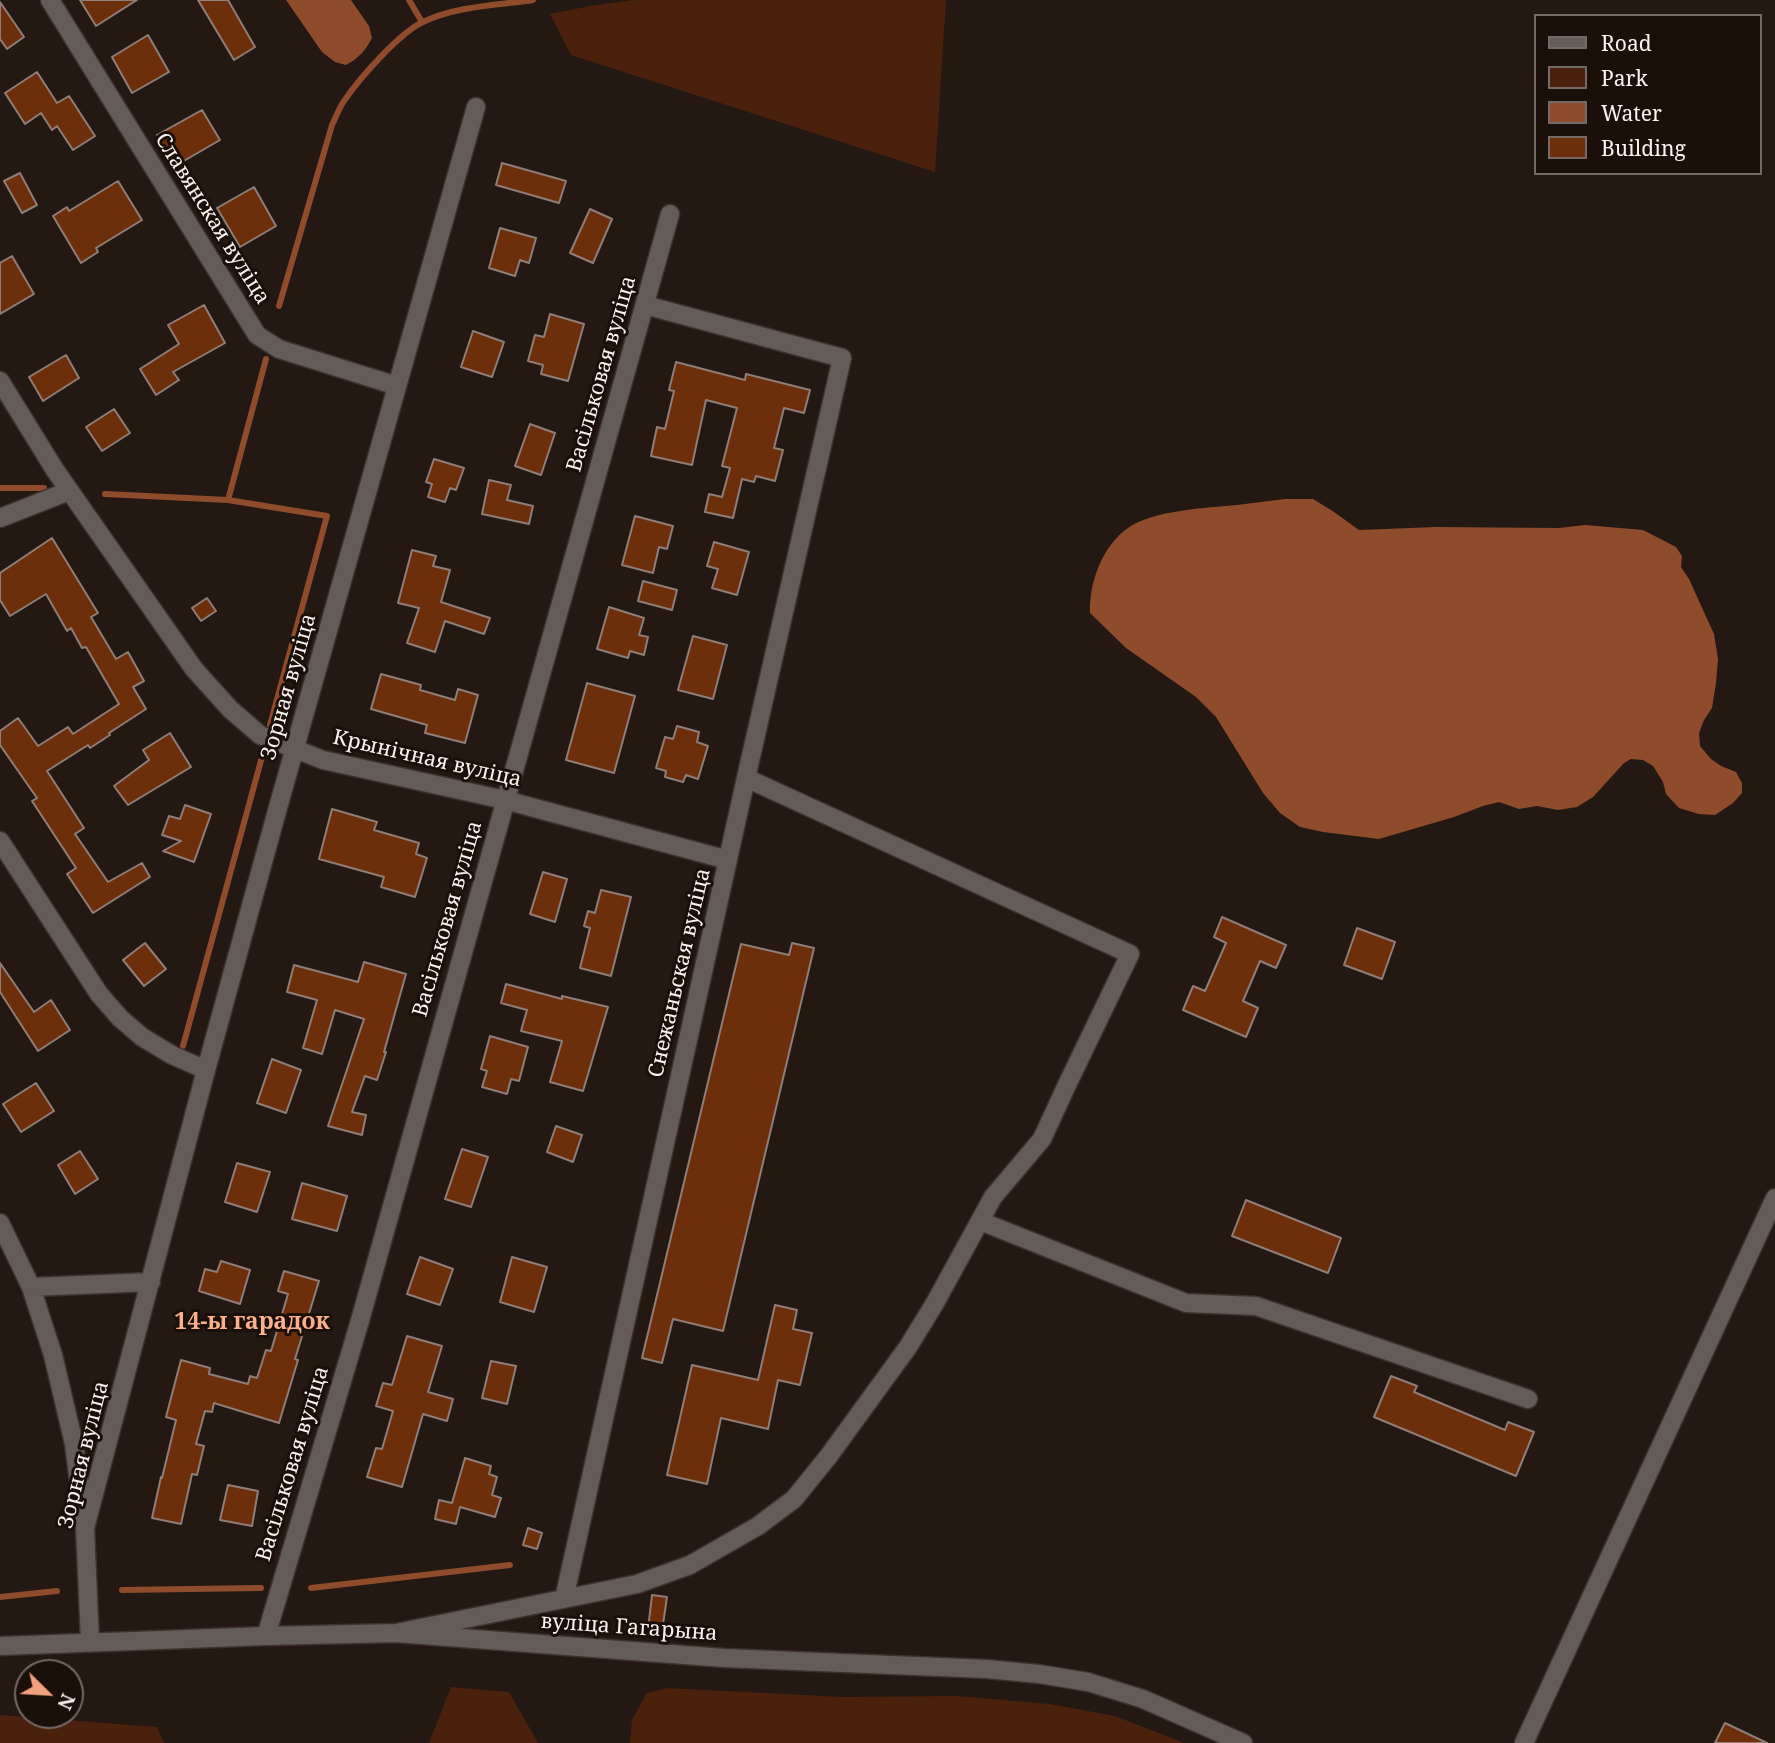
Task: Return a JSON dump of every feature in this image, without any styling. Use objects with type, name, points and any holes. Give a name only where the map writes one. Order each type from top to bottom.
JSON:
[{"type":"street","name":"Славянская вуліца","points":[[50,0],[257,335],[279,349],[397,386]]},
{"type":"street","name":"Зорная вуліца","points":[[90,1641],[85,1528],[206,1070],[476,107]]},
{"type":"street","name":"Васільковая вуліца","points":[[266,1636],[359,1324],[670,214]]},
{"type":"street","name":"Снежаньская вуліца","points":[[564,1600],[842,358],[645,305]]},
{"type":"street","name":"Крынічная вуліца","points":[[0,380],[69,491],[194,670],[230,709],[260,734],[323,760],[505,800],[728,860]]},
{"type":"street","points":[[0,518],[69,491]]},
{"type":"street","points":[[396,1633],[637,1584],[690,1565],[758,1526],[794,1499],[828,1458],[908,1347],[993,1198],[1042,1139],[1130,954],[746,778]]},
{"type":"street","points":[[0,841],[99,994],[120,1018],[142,1037],[172,1055],[206,1070]]},
{"type":"street","points":[[1524,1743],[1775,1198]]},
{"type":"street","points":[[980,1221],[1186,1303],[1256,1306],[1528,1399]]},
{"type":"street","points":[[0,1223],[31,1287],[53,1355],[74,1444],[85,1528]]},
{"type":"street","points":[[31,1287],[151,1282]]},
{"type":"street","name":"вуліца Гагарына","points":[[0,1646],[396,1633],[724,1658],[987,1669],[1088,1682],[1143,1699],[1243,1743]]},
{"type":"green space","points":[[633,0],[946,0],[935,172],[571,55],[550,14]]},
{"type":"green space","points":[[451,1687],[509,1692],[538,1743],[429,1743]]},
{"type":"green space","points":[[668,1688],[842,1697],[956,1696],[1049,1704],[1115,1716],[1184,1743],[630,1743],[632,1720],[647,1693]]},
{"type":"green space","points":[[0,1715],[14,1716],[14,1729],[84,1729],[84,1721],[157,1727],[164,1743],[0,1743]]},
{"type":"water","points":[[286,0],[351,0],[369,26],[372,38],[361,54],[351,62],[346,65],[335,62],[322,52]]},
{"type":"water","points":[[1285,499],[1313,499],[1359,530],[1436,527],[1559,528],[1585,525],[1643,530],[1676,547],[1682,556],[1681,567],[1714,634],[1718,659],[1712,708],[1699,733],[1700,746],[1711,759],[1736,772],[1742,783],[1742,793],[1715,815],[1679,808],[1666,794],[1663,782],[1653,766],[1643,760],[1631,759],[1624,763],[1593,797],[1577,807],[1558,810],[1537,806],[1519,809],[1499,802],[1379,839],[1300,827],[1280,813],[1263,793],[1216,717],[1196,697],[1126,648],[1090,613],[1092,590],[1099,566],[1111,545],[1128,528],[1151,517],[1166,514]]},
{"type":"building","points":[[80,0],[137,0],[96,26]]},
{"type":"building","points":[[198,0],[228,0],[255,47],[234,60]]},
{"type":"building","points":[[0,2],[24,37],[7,49],[0,39]]},
{"type":"building","points":[[148,35],[169,72],[132,93],[112,57]]},
{"type":"building","points":[[37,72],[57,103],[69,96],[95,136],[73,150],[57,126],[52,130],[41,113],[25,124],[5,93]]},
{"type":"building","points":[[202,110],[220,140],[175,166],[157,135]]},
{"type":"building","points":[[502,163],[566,181],[559,203],[496,185]]},
{"type":"building","points":[[20,173],[37,205],[22,213],[4,181]]},
{"type":"building","points":[[118,181],[142,220],[96,248],[98,252],[81,263],[53,216],[67,207],[69,211]]},
{"type":"building","points":[[254,187],[276,226],[240,247],[217,208]]},
{"type":"building","points":[[590,209],[612,219],[593,263],[570,253]]},
{"type":"building","points":[[500,228],[536,238],[529,263],[520,260],[515,276],[489,268]]},
{"type":"building","points":[[12,256],[34,294],[0,314],[0,263]]},
{"type":"building","points":[[204,305],[225,343],[173,372],[179,380],[156,395],[140,369],[179,344],[168,325]]},
{"type":"building","points":[[550,314],[584,324],[568,381],[541,374],[543,365],[528,361],[535,335],[544,337]]},
{"type":"building","points":[[473,331],[504,342],[492,377],[461,367]]},
{"type":"building","points":[[66,355],[79,378],[43,401],[29,377]]},
{"type":"building","points":[[676,362],[745,380],[746,374],[810,390],[804,413],[784,408],[774,448],[783,450],[775,481],[756,476],[754,482],[742,479],[733,518],[705,512],[709,494],[722,497],[730,468],[722,466],[737,408],[706,400],[692,465],[651,456],[657,427],[665,429],[674,391],[669,390]]},
{"type":"building","points":[[114,409],[130,433],[102,451],[86,427]]},
{"type":"building","points":[[530,424],[555,433],[541,475],[515,466]]},
{"type":"building","points":[[434,459],[464,468],[456,490],[450,488],[445,502],[428,497],[432,484],[426,482]]},
{"type":"building","points":[[489,480],[511,485],[507,500],[533,506],[529,524],[482,514]]},
{"type":"building","points":[[635,516],[673,526],[667,549],[659,547],[653,573],[622,565]]},
{"type":"building","points":[[52,538],[98,613],[91,617],[116,659],[128,652],[144,681],[133,687],[146,709],[90,748],[88,745],[47,771],[84,828],[75,834],[108,882],[142,863],[150,877],[93,913],[67,874],[76,868],[32,801],[37,798],[0,745],[0,731],[18,718],[38,746],[68,727],[73,734],[119,704],[86,647],[82,648],[71,628],[67,631],[46,594],[10,616],[0,600],[0,573]]},
{"type":"building","points":[[714,542],[749,552],[737,595],[712,588],[718,569],[707,566]]},
{"type":"building","points":[[412,550],[436,556],[433,566],[450,570],[441,602],[490,618],[484,634],[445,621],[435,652],[407,643],[419,608],[398,603]]},
{"type":"building","points":[[643,581],[677,590],[672,610],[638,601]]},
{"type":"building","points":[[207,598],[216,611],[201,621],[192,608]]},
{"type":"building","points":[[609,607],[644,618],[639,635],[648,637],[644,655],[630,651],[628,658],[597,649]]},
{"type":"building","points":[[693,636],[727,645],[713,699],[678,690]]},
{"type":"building","points":[[381,674],[421,685],[420,690],[455,700],[458,689],[478,695],[465,743],[425,733],[427,725],[371,709]]},
{"type":"building","points":[[587,683],[635,696],[614,773],[566,760]]},
{"type":"building","points":[[677,726],[699,732],[697,742],[708,746],[698,779],[686,775],[683,782],[665,777],[666,771],[656,768],[665,737],[673,739]]},
{"type":"building","points":[[170,733],[191,767],[128,805],[114,786],[149,760],[143,750]]},
{"type":"building","points":[[185,805],[211,814],[194,862],[163,851],[181,841],[162,835],[169,816],[180,819]]},
{"type":"building","points":[[332,809],[377,822],[374,830],[419,843],[416,854],[427,858],[415,897],[381,887],[384,877],[319,859]]},
{"type":"building","points":[[543,872],[567,879],[555,922],[530,914]]},
{"type":"building","points":[[601,890],[631,897],[611,976],[580,968],[590,928],[584,926],[588,911],[595,913]]},
{"type":"building","points":[[1222,917],[1286,945],[1276,968],[1260,961],[1243,1001],[1258,1008],[1246,1037],[1183,1010],[1193,986],[1205,991],[1226,943],[1214,937]]},
{"type":"building","points":[[1357,928],[1395,942],[1382,979],[1344,965]]},
{"type":"building","points":[[145,943],[166,969],[144,986],[123,960]]},
{"type":"building","points":[[792,943],[814,948],[723,1331],[673,1319],[662,1363],[642,1358],[741,944],[789,955]]},
{"type":"building","points":[[364,962],[406,974],[377,1080],[365,1076],[352,1112],[366,1115],[362,1135],[328,1126],[364,1019],[335,1010],[322,1054],[303,1048],[317,1000],[287,992],[294,965],[358,982]]},
{"type":"building","points":[[0,963],[34,1012],[51,1000],[70,1030],[38,1051],[0,992]]},
{"type":"building","points":[[506,984],[562,999],[562,996],[608,1007],[583,1091],[550,1082],[562,1041],[521,1031],[527,1010],[501,1003]]},
{"type":"building","points":[[490,1036],[528,1047],[519,1081],[511,1079],[507,1094],[482,1087],[487,1071],[481,1069]]},
{"type":"building","points":[[272,1059],[301,1070],[286,1113],[257,1103]]},
{"type":"building","points":[[36,1083],[54,1111],[21,1132],[3,1104]]},
{"type":"building","points":[[556,1126],[582,1135],[573,1162],[547,1152]]},
{"type":"building","points":[[462,1149],[488,1157],[471,1207],[445,1199]]},
{"type":"building","points":[[80,1151],[98,1179],[75,1194],[58,1165]]},
{"type":"building","points":[[237,1163],[270,1172],[257,1212],[225,1202]]},
{"type":"building","points":[[302,1183],[347,1196],[337,1231],[292,1219]]},
{"type":"building","points":[[1246,1200],[1341,1238],[1328,1273],[1232,1236]]},
{"type":"building","points":[[420,1257],[453,1269],[440,1305],[407,1294]]},
{"type":"building","points":[[512,1257],[547,1267],[534,1312],[500,1302]]},
{"type":"building","points":[[221,1261],[250,1270],[240,1304],[199,1291],[205,1269],[217,1272]]},
{"type":"building","points":[[284,1271],[319,1281],[279,1423],[214,1403],[212,1412],[205,1411],[196,1444],[204,1446],[197,1475],[192,1474],[181,1524],[152,1518],[176,1420],[166,1417],[181,1360],[210,1368],[209,1374],[248,1384],[250,1376],[257,1378],[266,1350],[271,1351],[288,1294],[278,1291]]},
{"type":"building","points":[[775,1305],[797,1310],[793,1329],[812,1333],[800,1385],[778,1380],[768,1429],[721,1418],[707,1484],[667,1475],[692,1365],[758,1380]]},
{"type":"building","points":[[407,1336],[442,1346],[428,1392],[453,1399],[447,1421],[423,1414],[402,1487],[367,1477],[376,1448],[382,1449],[393,1411],[376,1406],[383,1383],[392,1385]]},
{"type":"building","points":[[491,1361],[516,1366],[507,1404],[482,1398]]},
{"type":"building","points":[[1391,1376],[1417,1386],[1414,1392],[1505,1430],[1508,1422],[1534,1432],[1516,1476],[1374,1417]]},
{"type":"building","points":[[465,1458],[491,1466],[489,1474],[497,1477],[492,1495],[501,1498],[495,1517],[460,1507],[456,1524],[435,1519],[439,1500],[452,1503]]},
{"type":"building","points":[[228,1485],[258,1491],[252,1526],[220,1520]]},
{"type":"building","points":[[528,1528],[542,1533],[537,1549],[523,1545]]},
{"type":"building","points":[[652,1595],[667,1597],[662,1631],[648,1629]]},
{"type":"building","points":[[1725,1723],[1767,1743],[1715,1743]]},
{"type":"waterway","points":[[409,0],[422,22]]},
{"type":"waterway","points":[[279,306],[332,125],[342,104],[359,81],[391,46],[423,22],[463,9],[533,0]]},
{"type":"waterway","points":[[228,500],[266,359]]},
{"type":"waterway","points":[[0,488],[44,488]]},
{"type":"waterway","points":[[105,494],[228,500],[327,516],[270,725]]},
{"type":"waterway","points":[[183,1046],[262,757]]},
{"type":"waterway","points":[[311,1588],[510,1565]]},
{"type":"waterway","points":[[122,1590],[261,1588]]},
{"type":"waterway","points":[[0,1597],[57,1591]]},
{"type":"district","name":"14-ы гарадок","points":[[252,1322]]}]
